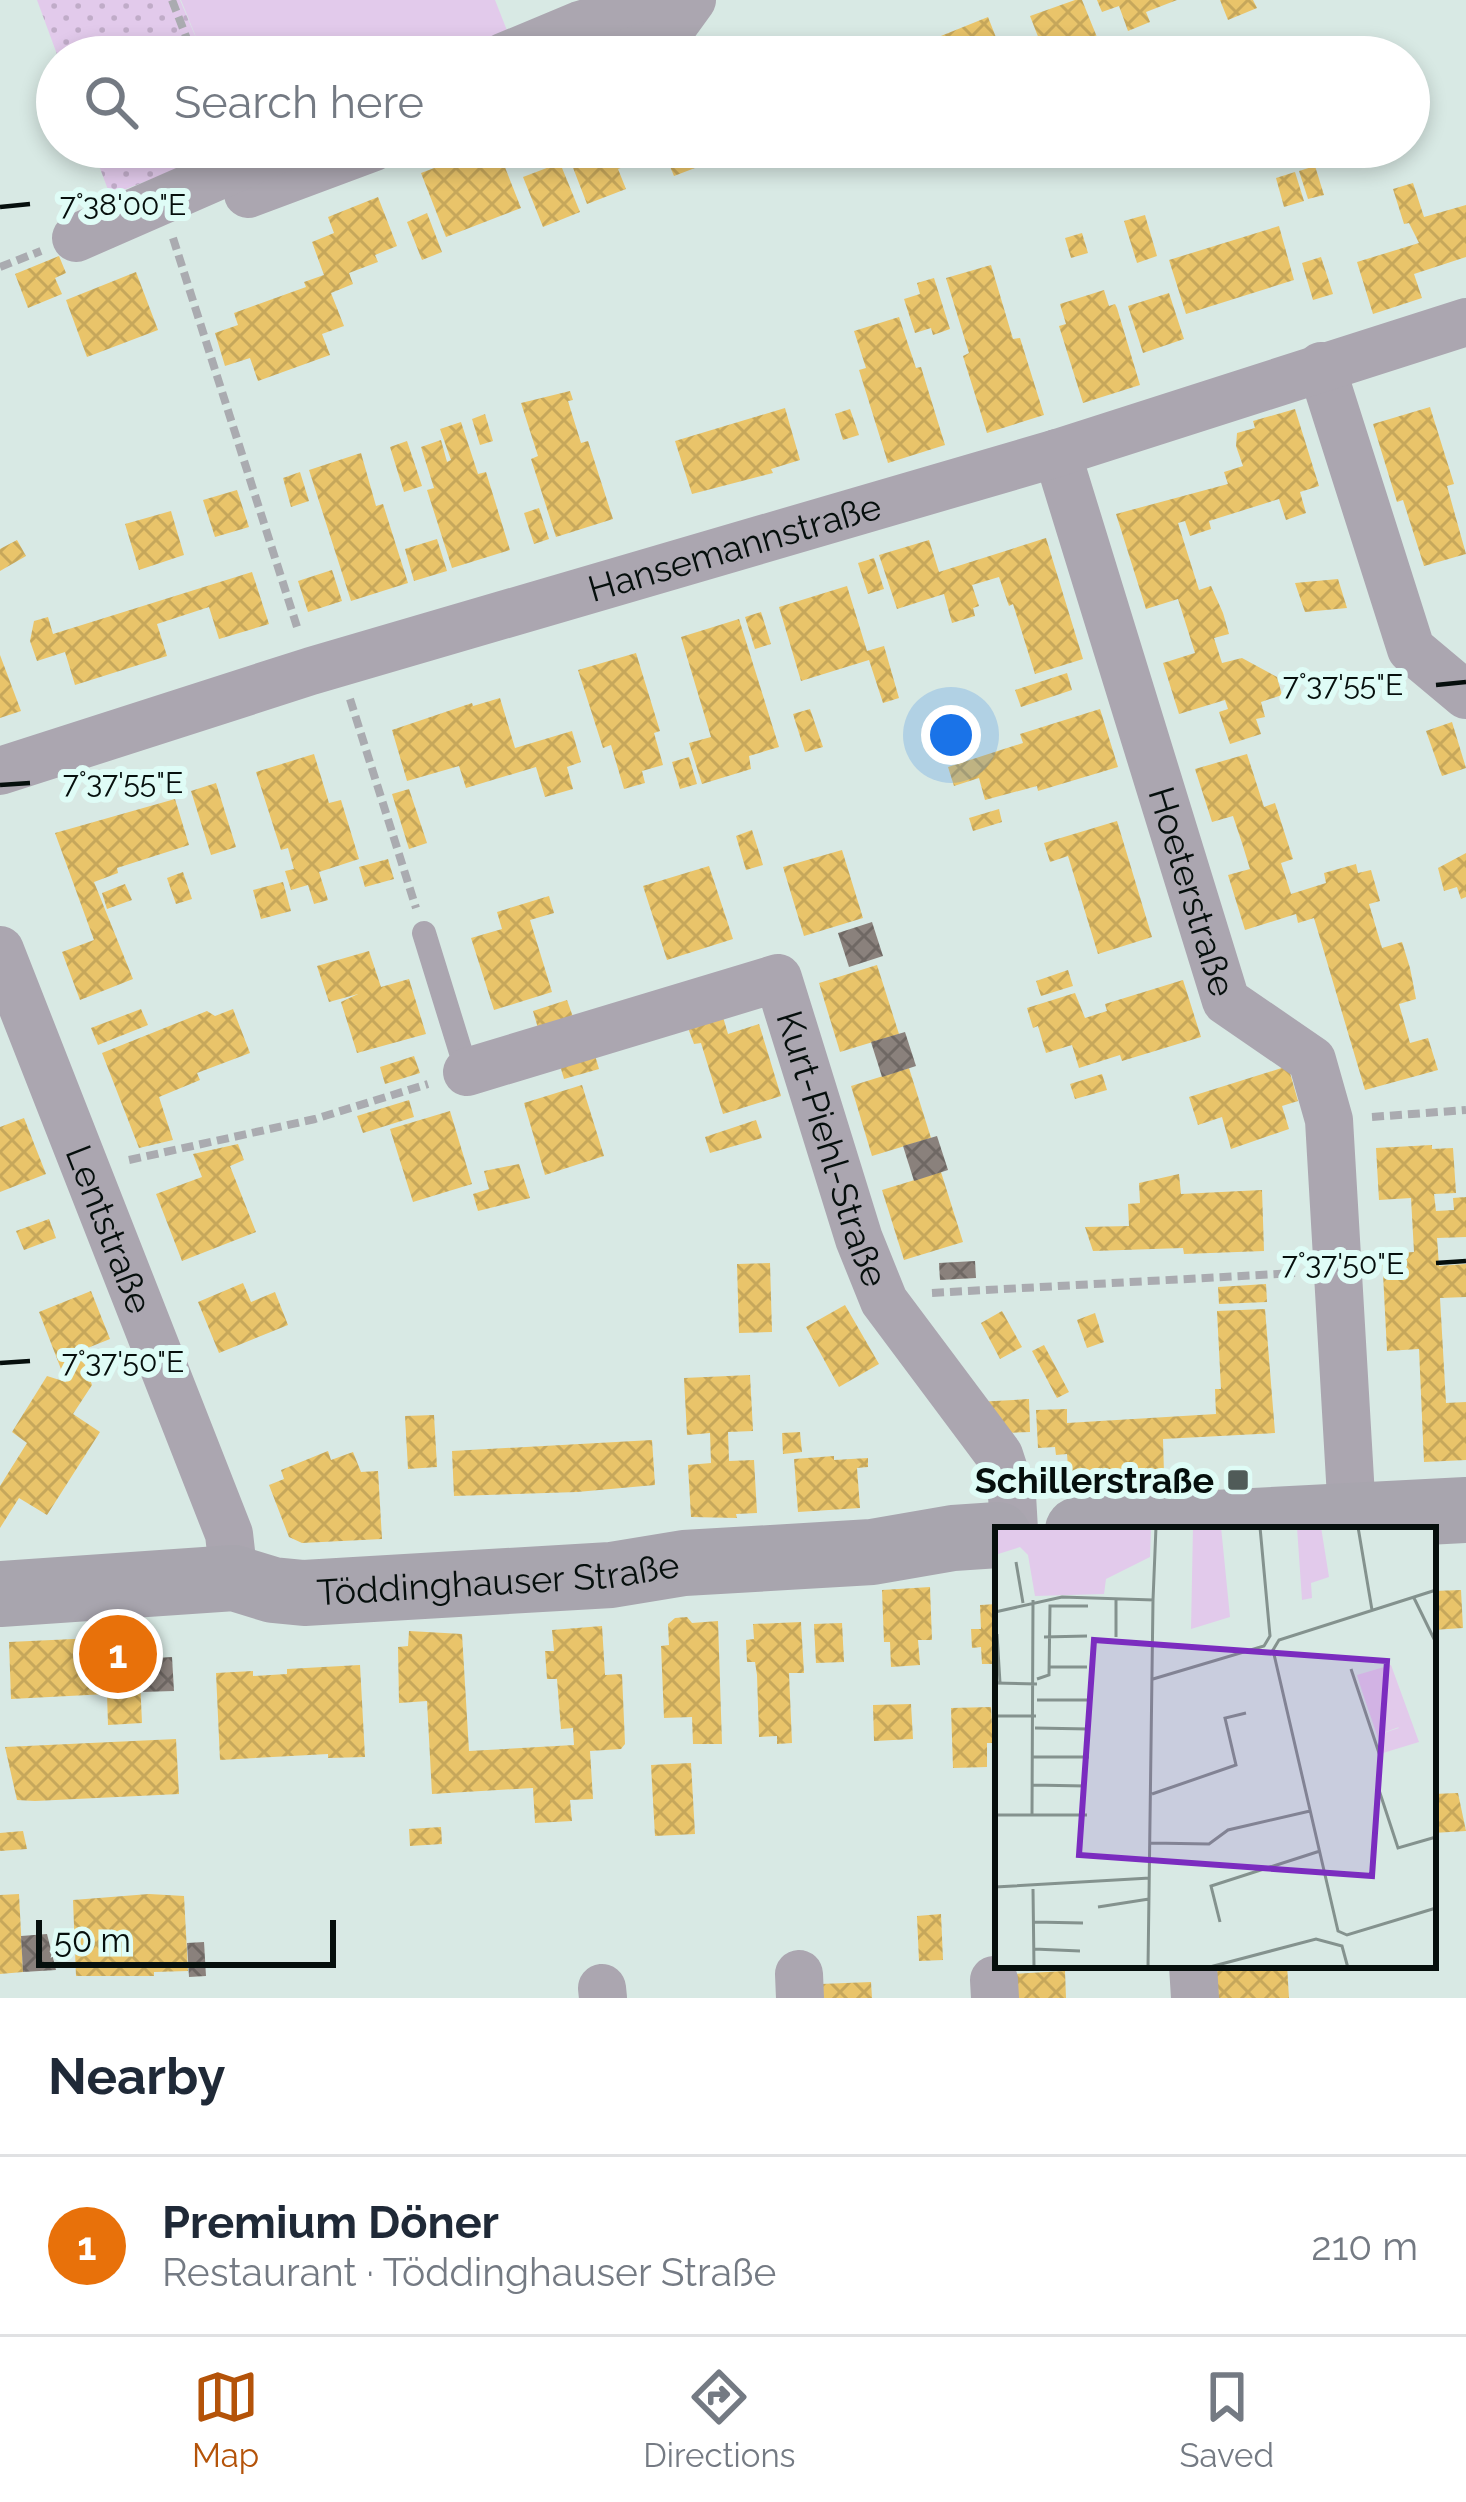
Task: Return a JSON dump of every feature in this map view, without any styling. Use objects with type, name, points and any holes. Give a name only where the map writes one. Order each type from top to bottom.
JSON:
[{"type":"street","points":[[554,36],[660,0]]},
{"type":"street","points":[[666,36],[692,0]]},
{"type":"street","points":[[76,238],[236,168]]},
{"type":"street","points":[[166,199],[204,210],[317,168]]},
{"type":"street","name":"Hansemannstraße","points":[[0,771],[325,667],[1057,453],[1466,322]]},
{"type":"street","points":[[1321,366],[1411,649],[1466,695]]},
{"type":"street","name":"Hoeterstraße","points":[[1057,453],[1226,1000],[1312,1060],[1329,1120],[1352,1514]]},
{"type":"street","name":"Lentstraße","points":[[0,950],[230,1534],[234,1578]]},
{"type":"street","name":"Kurt-Piehl-Straße","points":[[467,1072],[778,978],[859,1240],[884,1301],[998,1455],[1012,1495],[1014,1527]]},
{"type":"street","points":[[1129,1527],[1466,1510]]},
{"type":"street","name":"Töddinghauser Straße","points":[[0,1594],[234,1578],[274,1590],[328,1592],[611,1575],[684,1563],[872,1552],[995,1535]]},
{"type":"street","points":[[1193,1968],[1195,1998]]},
{"type":"lane","points":[[424,933],[467,1072]]},
{"type":"path","points":[[172,0],[186,36]]},
{"type":"path","points":[[166,199],[325,667],[424,933]]},
{"type":"path","points":[[86,1169],[315,1119],[467,1072]]},
{"type":"path","points":[[1329,1120],[1466,1110]]},
{"type":"path","points":[[884,1301],[900,1294],[1337,1271]]},
{"type":"shaded area","points":[[37,0],[180,0],[195,36],[50,36]]},
{"type":"shaded area","points":[[181,0],[495,0],[508,33],[501,36],[196,36]]},
{"type":"shaded area","points":[[100,168],[181,168],[110,195]]},
{"type":"building: Homes","points":[[1082,0],[1097,36],[1038,36],[1030,16]]},
{"type":"building: Homes","points":[[1097,0],[1177,0],[1146,12],[1150,22],[1128,31],[1119,6],[1102,12]]},
{"type":"building: Homes","points":[[1220,0],[1253,0],[1257,8],[1228,20]]},
{"type":"building: Homes","points":[[988,17],[995,36],[941,36]]},
{"type":"building: Homes","points":[[434,168],[505,168],[521,208],[446,237],[421,173]]},
{"type":"building: Homes","points":[[562,168],[580,212],[543,227],[523,177]]},
{"type":"building: Homes","points":[[573,168],[621,168],[626,189],[587,204]]},
{"type":"building: Homes","points":[[671,168],[695,168],[674,176]]},
{"type":"building: Homes","points":[[1316,168],[1324,195],[1308,199],[1299,171]]},
{"type":"building: Homes","points":[[1295,172],[1304,201],[1284,207],[1276,178]]},
{"type":"building: Homes","points":[[1413,183],[1424,217],[1466,205],[1466,257],[1414,274],[1422,298],[1373,314],[1357,262],[1419,243],[1409,223],[1404,224],[1393,189]]},
{"type":"building: Homes","points":[[378,197],[397,246],[375,255],[378,262],[349,273],[353,284],[331,293],[344,326],[322,334],[330,355],[258,381],[250,358],[225,366],[215,333],[238,325],[234,313],[306,287],[304,282],[324,275],[312,242],[334,233],[328,217]]},
{"type":"building: Homes","points":[[427,213],[442,252],[422,260],[407,222]]},
{"type":"building: Homes","points":[[1145,215],[1157,256],[1137,263],[1124,221]]},
{"type":"building: Homes","points":[[1279,226],[1294,280],[1186,314],[1169,260]]},
{"type":"building: Homes","points":[[1082,233],[1088,253],[1071,258],[1065,238]]},
{"type":"building: Homes","points":[[59,256],[66,273],[55,278],[62,294],[28,308],[15,274]]},
{"type":"building: Homes","points":[[1321,257],[1333,294],[1313,300],[1302,263]]},
{"type":"building: Homes","points":[[991,265],[1013,339],[1020,338],[1044,415],[987,433],[946,278]]},
{"type":"building: Homes","points":[[136,272],[158,330],[87,357],[66,300]]},
{"type":"building: Homes","points":[[934,278],[950,329],[933,335],[931,328],[915,333],[904,299],[920,294],[917,283]]},
{"type":"building: Homes","points":[[1104,290],[1109,306],[1117,308],[1140,385],[1083,403],[1059,326],[1066,324],[1060,304]]},
{"type":"building: Homes","points":[[1169,293],[1184,339],[1143,353],[1128,306]]},
{"type":"building: Homes","points":[[899,317],[916,368],[921,367],[945,445],[888,463],[859,370],[866,368],[854,331]]},
{"type":"building: Homes","points":[[570,391],[573,400],[568,401],[581,443],[588,441],[613,519],[556,537],[531,459],[538,456],[521,403]]},
{"type":"building: Homes","points":[[1430,407],[1454,484],[1447,486],[1466,554],[1424,566],[1403,500],[1397,502],[1373,424]]},
{"type":"building: Homes","points":[[785,408],[800,460],[771,469],[773,473],[692,494],[675,441]]},
{"type":"building: Homes","points":[[850,409],[859,435],[843,440],[835,414]]},
{"type":"building: Homes","points":[[1295,409],[1319,486],[1300,492],[1306,513],[1286,520],[1279,499],[1209,521],[1211,529],[1190,536],[1185,521],[1178,523],[1199,590],[1211,586],[1223,613],[1229,634],[1214,638],[1222,663],[1242,658],[1277,677],[1282,695],[1261,702],[1265,717],[1256,719],[1261,734],[1230,744],[1219,712],[1228,709],[1225,700],[1179,714],[1163,663],[1195,653],[1178,599],[1146,609],[1116,514],[1228,484],[1224,472],[1243,466],[1237,433],[1255,428],[1253,421]]},
{"type":"building: Homes","points":[[485,414],[493,441],[480,445],[472,419]]},
{"type":"building: Homes","points":[[461,422],[478,474],[486,472],[510,550],[452,568],[427,490],[434,488],[421,447],[441,440],[447,462],[451,460],[440,429]]},
{"type":"building: Homes","points":[[407,441],[422,486],[404,492],[390,447]]},
{"type":"building: Homes","points":[[361,453],[376,506],[383,504],[408,583],[351,601],[309,470]]},
{"type":"building: Homes","points":[[300,472],[309,501],[291,507],[283,478]]},
{"type":"building: Homes","points":[[237,490],[249,527],[215,537],[203,500]]},
{"type":"building: Homes","points":[[539,508],[549,539],[534,544],[524,513]]},
{"type":"building: Homes","points":[[171,511],[184,555],[139,570],[125,524]]},
{"type":"building: Homes","points":[[1046,538],[1083,659],[1035,674],[1013,604],[1009,606],[999,577],[972,585],[979,606],[973,608],[975,616],[952,623],[944,594],[897,609],[879,555],[929,540],[939,572]]},
{"type":"building: Homes","points":[[437,539],[447,571],[414,581],[405,549]]},
{"type":"building: Homes","points":[[17,540],[26,556],[0,571],[0,549]]},
{"type":"building: Homes","points":[[874,558],[884,589],[868,594],[858,563]]},
{"type":"building: Homes","points":[[332,570],[342,601],[308,612],[298,581]]},
{"type":"building: Homes","points":[[252,572],[269,624],[219,639],[209,607],[157,624],[167,656],[75,685],[65,652],[37,661],[30,641],[34,621],[48,617],[53,634]]},
{"type":"building: Homes","points":[[1338,579],[1347,608],[1305,612],[1295,583]]},
{"type":"building: Homes","points":[[847,586],[867,651],[884,646],[899,698],[883,703],[869,660],[801,681],[779,607]]},
{"type":"building: Homes","points":[[761,612],[771,644],[755,649],[745,617]]},
{"type":"building: Homes","points":[[739,619],[779,747],[749,756],[751,769],[702,784],[689,743],[711,737],[681,637]]},
{"type":"building: Homes","points":[[636,653],[660,731],[654,733],[663,765],[642,771],[645,783],[624,789],[611,745],[603,748],[578,670]]},
{"type":"building: Homes","points":[[0,655],[21,711],[0,718]]},
{"type":"building: Homes","points":[[1067,673],[1072,690],[1021,707],[1015,690]]},
{"type":"building: Homes","points":[[500,698],[515,748],[572,731],[581,762],[567,767],[573,789],[545,797],[536,767],[466,788],[459,766],[407,781],[392,730]]},
{"type":"building: Homes","points":[[810,709],[823,747],[805,752],[793,714]]},
{"type":"building: Homes","points":[[1100,709],[1118,767],[1038,791],[1037,786],[985,800],[979,778],[954,786],[948,767],[1023,743],[1020,734]]},
{"type":"building: Homes","points":[[1452,722],[1466,768],[1442,776],[1426,731]]},
{"type":"building: Homes","points":[[314,754],[329,803],[341,800],[359,859],[319,872],[328,900],[314,904],[308,885],[291,890],[285,871],[294,869],[288,848],[281,850],[256,772]]},
{"type":"building: Homes","points":[[1247,754],[1264,807],[1275,803],[1293,859],[1281,863],[1291,894],[1326,883],[1324,873],[1356,864],[1358,873],[1371,870],[1380,901],[1369,904],[1382,948],[1402,942],[1410,968],[1416,999],[1399,1004],[1410,1043],[1428,1038],[1438,1070],[1365,1090],[1314,918],[1298,923],[1296,914],[1245,930],[1228,875],[1250,869],[1242,843],[1233,816],[1212,822],[1195,769]]},
{"type":"building: Homes","points":[[689,757],[697,784],[680,789],[672,762]]},
{"type":"building: Homes","points":[[216,783],[236,847],[211,855],[191,791]]},
{"type":"building: Homes","points":[[409,789],[427,843],[409,849],[392,794]]},
{"type":"building: Homes","points":[[175,799],[189,845],[117,868],[118,873],[94,882],[133,979],[80,1000],[62,952],[94,940],[55,833]]},
{"type":"building: Homes","points":[[999,809],[1002,822],[973,831],[969,818]]},
{"type":"building: Homes","points":[[1117,821],[1152,937],[1098,954],[1068,856],[1050,862],[1044,843]]},
{"type":"building: Homes","points":[[752,830],[763,865],[746,870],[736,836]]},
{"type":"building: Homes","points":[[842,850],[863,918],[804,936],[783,867]]},
{"type":"building: Homes","points":[[1466,853],[1466,897],[1461,899],[1457,887],[1444,891],[1438,868]]},
{"type":"building: Homes","points":[[388,859],[394,879],[365,887],[359,867]]},
{"type":"building: Homes","points":[[709,866],[733,939],[667,960],[643,886]]},
{"type":"building: Homes","points":[[183,872],[192,899],[176,904],[167,878]]},
{"type":"building: Homes","points":[[283,882],[291,911],[261,919],[253,890]]},
{"type":"building: Homes","points":[[125,884],[132,900],[107,909],[102,893]]},
{"type":"building: Homes","points":[[549,896],[554,913],[530,920],[552,992],[494,1010],[471,938],[502,929],[497,912]]},
{"type":"building: Homes","points":[[369,951],[381,987],[409,979],[426,1034],[357,1053],[341,1002],[358,994],[329,1002],[317,966]]},
{"type":"building: Homes","points":[[877,965],[899,1034],[840,1052],[819,983]]},
{"type":"building: Homes","points":[[1068,970],[1073,986],[1041,996],[1036,981]]},
{"type":"building: Homes","points":[[1183,980],[1201,1037],[1122,1061],[1120,1055],[1079,1068],[1072,1045],[1046,1053],[1027,1008],[1075,993],[1085,1018],[1107,1011],[1105,1004]]},
{"type":"building: Homes","points":[[567,1000],[573,1017],[538,1028],[533,1011]]},
{"type":"building: Homes","points":[[141,1009],[148,1025],[98,1045],[91,1028]]},
{"type":"building: Homes","points":[[233,1009],[250,1053],[197,1073],[200,1080],[159,1097],[173,1140],[139,1148],[102,1053],[207,1011],[215,1016]]},
{"type":"building: Homes","points":[[723,1017],[728,1034],[759,1024],[781,1096],[723,1114],[701,1043],[694,1044],[688,1028]]},
{"type":"building: Homes","points":[[594,1052],[599,1069],[564,1079],[559,1062]]},
{"type":"building: Homes","points":[[414,1056],[420,1073],[385,1084],[380,1067]]},
{"type":"building: Homes","points":[[1288,1066],[1298,1101],[1282,1106],[1289,1129],[1231,1149],[1222,1117],[1198,1125],[1189,1097]]},
{"type":"building: Homes","points":[[909,1068],[931,1138],[872,1156],[851,1086]]},
{"type":"building: Homes","points":[[1102,1074],[1107,1090],[1075,1099],[1070,1084]]},
{"type":"building: Homes","points":[[582,1085],[604,1156],[545,1175],[524,1103]]},
{"type":"building: Homes","points":[[409,1100],[414,1117],[363,1133],[357,1116]]},
{"type":"building: Homes","points":[[450,1111],[472,1184],[413,1202],[390,1129]]},
{"type":"building: Homes","points":[[24,1118],[46,1174],[0,1192],[0,1127]]},
{"type":"building: Homes","points":[[756,1120],[762,1138],[710,1153],[705,1137]]},
{"type":"building: Homes","points":[[238,1144],[244,1160],[230,1166],[256,1232],[182,1261],[156,1194],[202,1177],[193,1154]]},
{"type":"building: Homes","points":[[1432,1145],[1432,1149],[1453,1148],[1456,1193],[1434,1194],[1436,1211],[1454,1210],[1453,1198],[1466,1197],[1466,1237],[1437,1238],[1439,1266],[1466,1264],[1466,1297],[1440,1298],[1446,1403],[1466,1402],[1466,1460],[1424,1462],[1419,1349],[1387,1351],[1382,1254],[1414,1252],[1411,1198],[1379,1200],[1376,1148]]},
{"type":"building: Homes","points":[[519,1164],[530,1198],[478,1211],[473,1194],[489,1189],[484,1171]]},
{"type":"building: Homes","points":[[941,1172],[963,1242],[904,1260],[882,1190]]},
{"type":"building: Homes","points":[[1179,1174],[1181,1194],[1262,1190],[1264,1251],[1093,1251],[1085,1227],[1129,1226],[1128,1204],[1140,1203],[1139,1183]]},
{"type":"building: Homes","points":[[49,1219],[56,1238],[24,1250],[16,1231]]},
{"type":"building: Homes","points":[[770,1263],[772,1332],[739,1333],[737,1264]]},
{"type":"building: Homes","points":[[243,1283],[251,1302],[275,1292],[288,1325],[219,1353],[198,1302]]},
{"type":"building: Homes","points":[[1266,1284],[1267,1302],[1219,1304],[1218,1287]]},
{"type":"building: Homes","points":[[91,1291],[110,1339],[80,1351],[92,1385],[73,1414],[100,1432],[47,1515],[19,1498],[0,1528],[0,1486],[27,1443],[12,1432],[47,1376],[66,1382],[39,1312]]},
{"type":"building: Homes","points":[[845,1305],[879,1364],[839,1387],[806,1327]]},
{"type":"building: Homes","points":[[1265,1309],[1275,1433],[1163,1439],[1164,1473],[1069,1479],[1067,1454],[1056,1455],[1055,1447],[1038,1448],[1036,1410],[1067,1409],[1067,1423],[1216,1414],[1215,1389],[1221,1389],[1217,1311]]},
{"type":"building: Homes","points":[[1002,1311],[1022,1347],[1000,1359],[981,1323]]},
{"type":"building: Homes","points":[[1095,1313],[1104,1342],[1087,1348],[1077,1320]]},
{"type":"building: Homes","points":[[1044,1345],[1069,1392],[1057,1398],[1032,1351]]},
{"type":"building: Homes","points":[[750,1375],[753,1431],[728,1432],[729,1461],[754,1460],[757,1513],[736,1514],[737,1518],[691,1517],[688,1465],[711,1463],[710,1433],[687,1435],[684,1378]]},
{"type":"building: Homes","points":[[1029,1399],[1030,1432],[1002,1433],[977,1402]]},
{"type":"building: Homes","points":[[434,1415],[437,1467],[408,1469],[405,1416]]},
{"type":"building: Homes","points":[[800,1432],[802,1452],[783,1454],[782,1433]]},
{"type":"building: Homes","points":[[652,1440],[655,1485],[454,1496],[452,1451]]},
{"type":"building: Homes","points":[[328,1451],[331,1460],[353,1452],[361,1472],[378,1471],[382,1539],[302,1543],[289,1537],[269,1485],[284,1479],[281,1470]]},
{"type":"building: Homes","points":[[834,1456],[834,1460],[868,1458],[868,1467],[857,1468],[860,1508],[798,1512],[794,1459]]},
{"type":"building: Homes","points":[[930,1587],[932,1640],[918,1640],[920,1665],[891,1667],[890,1642],[884,1642],[882,1590]]},
{"type":"building: Homes","points":[[1461,1590],[1463,1628],[1436,1630],[1436,1591]]},
{"type":"building: Homes","points":[[995,1604],[995,1664],[982,1664],[981,1647],[972,1648],[971,1629],[981,1629],[980,1605]]},
{"type":"building: Homes","points":[[687,1617],[692,1623],[718,1621],[722,1744],[693,1744],[692,1717],[664,1718],[661,1646],[669,1645],[668,1624]]},
{"type":"building: Homes","points":[[801,1622],[804,1673],[789,1673],[792,1743],[777,1744],[777,1736],[759,1737],[757,1675],[755,1662],[747,1662],[746,1640],[754,1639],[753,1624]]},
{"type":"building: Homes","points":[[842,1623],[844,1662],[816,1663],[814,1624]]},
{"type":"building: Homes","points":[[602,1626],[605,1675],[622,1674],[625,1744],[621,1749],[590,1751],[593,1799],[570,1800],[572,1821],[535,1823],[533,1788],[432,1794],[427,1701],[399,1703],[398,1647],[408,1646],[409,1631],[462,1634],[469,1751],[574,1745],[573,1728],[561,1729],[557,1679],[547,1679],[545,1651],[554,1651],[552,1630]]},
{"type":"building: Homes","points":[[138,1636],[142,1723],[108,1725],[107,1694],[11,1699],[9,1642]]},
{"type":"building: Homes","points":[[360,1665],[365,1757],[328,1758],[328,1754],[220,1760],[216,1673],[253,1671],[253,1676]]},
{"type":"building: Homes","points":[[911,1704],[913,1739],[874,1741],[873,1705]]},
{"type":"building: Homes","points":[[991,1707],[993,1743],[987,1743],[987,1767],[953,1768],[951,1708]]},
{"type":"building: Homes","points":[[176,1739],[179,1794],[35,1801],[17,1800],[5,1747]]},
{"type":"building: Homes","points":[[691,1763],[695,1834],[655,1836],[651,1765]]},
{"type":"building: Homes","points":[[1458,1793],[1466,1831],[1436,1833],[1436,1794]]},
{"type":"building: Homes","points":[[441,1827],[442,1844],[410,1846],[409,1829]]},
{"type":"building: Homes","points":[[23,1831],[27,1849],[0,1851],[0,1833]]},
{"type":"building: Homes","points":[[19,1894],[23,1972],[0,1974],[0,1895]]},
{"type":"building: Homes","points":[[184,1896],[188,1971],[76,1976],[73,1900]]},
{"type":"building: Homes","points":[[941,1914],[943,1960],[919,1961],[917,1916]]},
{"type":"building: Homes","points":[[1211,1968],[1287,1968],[1289,1998],[1213,1998]]},
{"type":"building: Homes","points":[[1065,1971],[1066,1998],[1015,1998],[1013,1974]]},
{"type":"building: Homes","points":[[871,1982],[872,1998],[822,1998],[821,1984]]},
{"type":"building: Industry","points":[[872,922],[883,956],[849,967],[838,933]]},
{"type":"building: Industry","points":[[905,1032],[916,1066],[882,1077],[871,1042]]},
{"type":"building: Industry","points":[[937,1136],[948,1170],[914,1181],[903,1146]]},
{"type":"building: Industry","points":[[975,1261],[976,1278],[940,1280],[939,1263]]},
{"type":"building: Industry","points":[[172,1657],[174,1691],[141,1692],[139,1659]]},
{"type":"building: Industry","points":[[47,1934],[56,1970],[23,1972],[21,1936]]},
{"type":"building: Industry","points":[[204,1942],[206,1976],[189,1977],[187,1943]]},
{"type":"place","name":"Schillerstraße","points":[[1238,1480]]},
{"type":"place","name":"Premium Döner","points":[[118,1654]]}]
